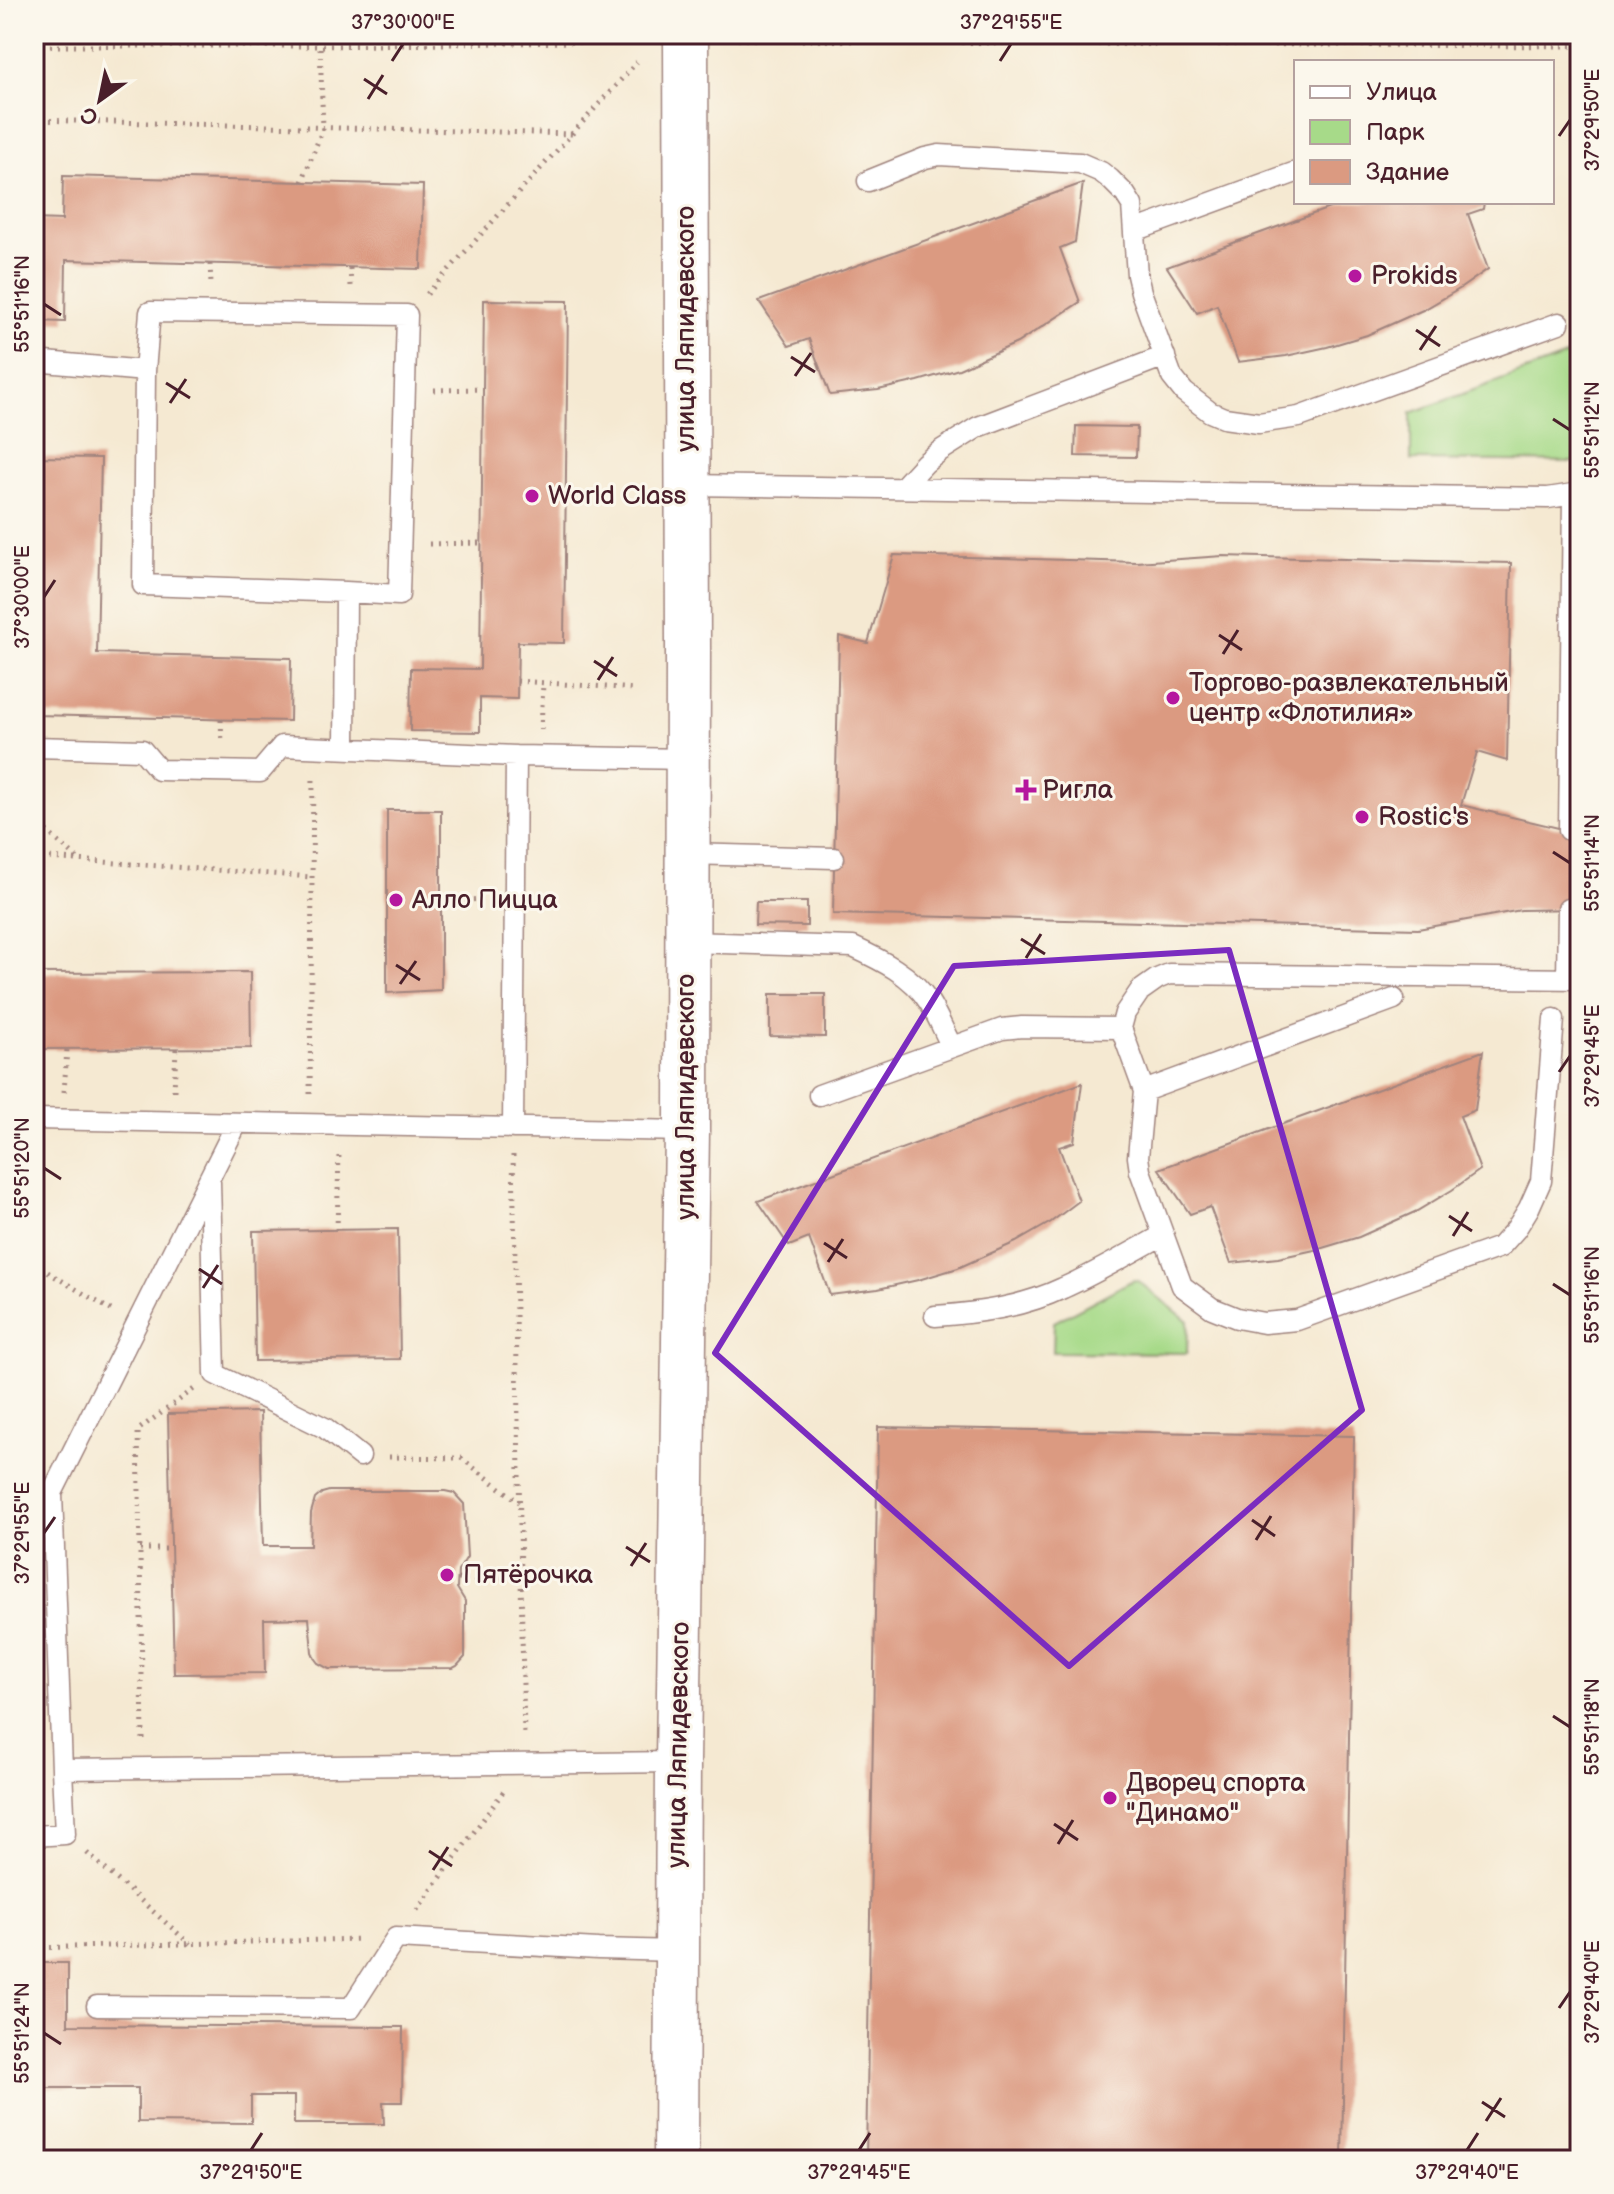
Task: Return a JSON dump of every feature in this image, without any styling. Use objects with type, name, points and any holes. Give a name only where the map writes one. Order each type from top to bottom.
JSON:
[{"type":"street","name":"улица Ляпидевского","points":[[676,2160],[687,1131],[686,34]]},
{"type":"lane","points":[[868,181],[939,155],[1080,163],[1101,172],[1125,194],[1132,205],[1137,275],[1172,377],[1184,392],[1210,412],[1224,418],[1269,423],[1299,417],[1559,323]]},
{"type":"lane","points":[[1134,231],[1294,173]]},
{"type":"lane","points":[[150,312],[407,315],[399,595],[143,585],[145,371],[150,312]]},
{"type":"lane","points":[[902,488],[925,463],[978,427],[1165,356]]},
{"type":"lane","points":[[34,361],[145,371]]},
{"type":"lane","points":[[687,485],[1548,498],[1576,494],[1569,830]]},
{"type":"lane","points":[[345,748],[346,592]]},
{"type":"lane","points":[[34,747],[142,750],[159,770],[260,772],[282,746],[516,756],[687,759]]},
{"type":"lane","points":[[513,1128],[516,756]]},
{"type":"lane","points":[[687,854],[834,858]]},
{"type":"lane","points":[[1554,1019],[1541,1181],[1516,1229],[1500,1247],[1297,1320],[1264,1323],[1237,1318],[1212,1308],[1182,1286],[1139,1165],[1144,1091],[1121,1028],[1125,1013],[1140,991],[1169,974],[1574,979],[1568,909]]},
{"type":"lane","points":[[687,942],[853,947],[877,958],[909,980],[928,1000],[952,1047]]},
{"type":"lane","points":[[1144,1091],[1394,999]]},
{"type":"lane","points":[[819,1095],[993,1032],[1013,1028],[1121,1028]]},
{"type":"lane","points":[[34,1119],[687,1131]]},
{"type":"lane","points":[[34,1836],[65,1834],[43,1493],[136,1324],[237,1123]]},
{"type":"lane","points":[[210,1178],[215,1374],[325,1428],[360,1456]]},
{"type":"lane","points":[[935,1316],[979,1312],[1030,1301],[1063,1288],[1163,1235]]},
{"type":"lane","points":[[62,1769],[678,1762]]},
{"type":"lane","points":[[97,2006],[351,2008],[396,1938],[678,1951]]},
{"type":"path","points":[[738,39],[1580,46]]},
{"type":"path","points":[[34,46],[635,41]]},
{"type":"path","points":[[302,182],[323,128],[320,46]]},
{"type":"path","points":[[407,315],[637,62]]},
{"type":"path","points":[[34,120],[574,134]]},
{"type":"path","points":[[405,390],[483,389]]},
{"type":"path","points":[[400,545],[482,543]]},
{"type":"path","points":[[517,681],[636,689]]},
{"type":"path","points":[[540,756],[543,683]]},
{"type":"path","points":[[310,1124],[313,747]]},
{"type":"path","points":[[34,820],[79,860]]},
{"type":"path","points":[[34,857],[312,877]]},
{"type":"path","points":[[441,901],[515,899]]},
{"type":"path","points":[[63,1120],[67,1049]]},
{"type":"path","points":[[172,1122],[176,1049]]},
{"type":"path","points":[[34,1948],[396,1938],[524,1763],[513,1128]]},
{"type":"path","points":[[337,1230],[339,1172]]},
{"type":"path","points":[[34,1264],[136,1324]]},
{"type":"path","points":[[144,1768],[138,1430],[215,1374]]},
{"type":"path","points":[[360,1456],[461,1458],[519,1502]]},
{"type":"path","points":[[140,1549],[171,1549]]},
{"type":"path","points":[[458,1579],[521,1578]]},
{"type":"path","points":[[65,1834],[190,1944]]},
{"type":"highlighted area","points":[[1229,950],[1362,1410],[1069,1666],[715,1353],[954,966]]},
{"type":"green space","points":[[1580,351],[1580,462],[1411,460],[1411,413]]},
{"type":"green space","points":[[1133,1280],[1188,1321],[1187,1353],[1053,1352],[1054,1322]]},
{"type":"building","points":[[63,176],[423,185],[421,269],[66,260],[65,322],[34,321],[34,219],[62,220]]},
{"type":"building","points":[[1083,183],[1075,242],[1060,248],[1080,302],[1017,343],[959,369],[878,390],[830,395],[809,339],[789,346],[759,301]]},
{"type":"building","points":[[1340,204],[1484,204],[1483,209],[1468,214],[1488,269],[1425,309],[1367,335],[1286,356],[1238,362],[1217,305],[1197,313],[1167,267]]},
{"type":"building","points":[[484,300],[568,301],[564,643],[518,642],[517,699],[480,698],[480,732],[410,731],[411,668],[480,669]]},
{"type":"building","points":[[1076,426],[1137,427],[1136,457],[1075,456]]},
{"type":"building","points":[[34,457],[101,458],[97,653],[291,658],[290,721],[36,715]]},
{"type":"building","name":"Торгово-развлекательный центр «Флотилия»","points":[[894,555],[1137,562],[1223,556],[1511,563],[1507,761],[1477,752],[1461,805],[1580,833],[1580,909],[1521,910],[1418,929],[833,914],[839,636],[868,643]]},
{"type":"building","points":[[387,810],[441,810],[441,990],[387,993]]},
{"type":"building","points":[[756,902],[807,902],[807,926],[755,925]]},
{"type":"building","points":[[250,972],[251,1048],[34,1049],[34,973]]},
{"type":"building","points":[[770,994],[825,994],[825,1037],[770,1036]]},
{"type":"building","points":[[1483,1051],[1475,1110],[1460,1116],[1480,1170],[1417,1211],[1359,1237],[1278,1258],[1231,1263],[1210,1207],[1190,1214],[1159,1169]]},
{"type":"building","points":[[1082,1083],[1074,1142],[1059,1147],[1079,1201],[1016,1242],[958,1268],[878,1289],[830,1295],[809,1238],[789,1246],[758,1201]]},
{"type":"building","points":[[398,1229],[400,1359],[255,1361],[253,1231]]},
{"type":"building","points":[[260,1412],[263,1546],[310,1546],[311,1513],[315,1499],[329,1491],[445,1491],[454,1493],[464,1504],[467,1557],[458,1571],[457,1588],[465,1601],[465,1657],[457,1666],[329,1669],[318,1663],[312,1652],[309,1618],[264,1619],[265,1673],[174,1674],[168,1414]]},
{"type":"building","name":"Дворец спорта \"Динамо\"","points":[[878,1427],[1354,1436],[1342,2160],[866,2160]]},
{"type":"building","points":[[34,1963],[68,1963],[68,2025],[403,2027],[402,2102],[383,2102],[384,2124],[294,2124],[294,2096],[251,2096],[251,2123],[138,2122],[138,2088],[34,2088]]},
{"type":"place","name":"Prokids","points":[[1355,276]]},
{"type":"place","name":"World Class","points":[[532,496]]},
{"type":"place","name":"Торгово-развлекательный центр «Флотилия»","points":[[1173,698]]},
{"type":"place","name":"Ригла","points":[[1026,790]]},
{"type":"place","name":"Rostic's","points":[[1362,817]]},
{"type":"place","name":"Алло Пицца","points":[[396,900]]},
{"type":"place","name":"Пятёрочка","points":[[447,1575]]},
{"type":"place","name":"Дворец спорта \"Динамо\"","points":[[1110,1798]]}]
